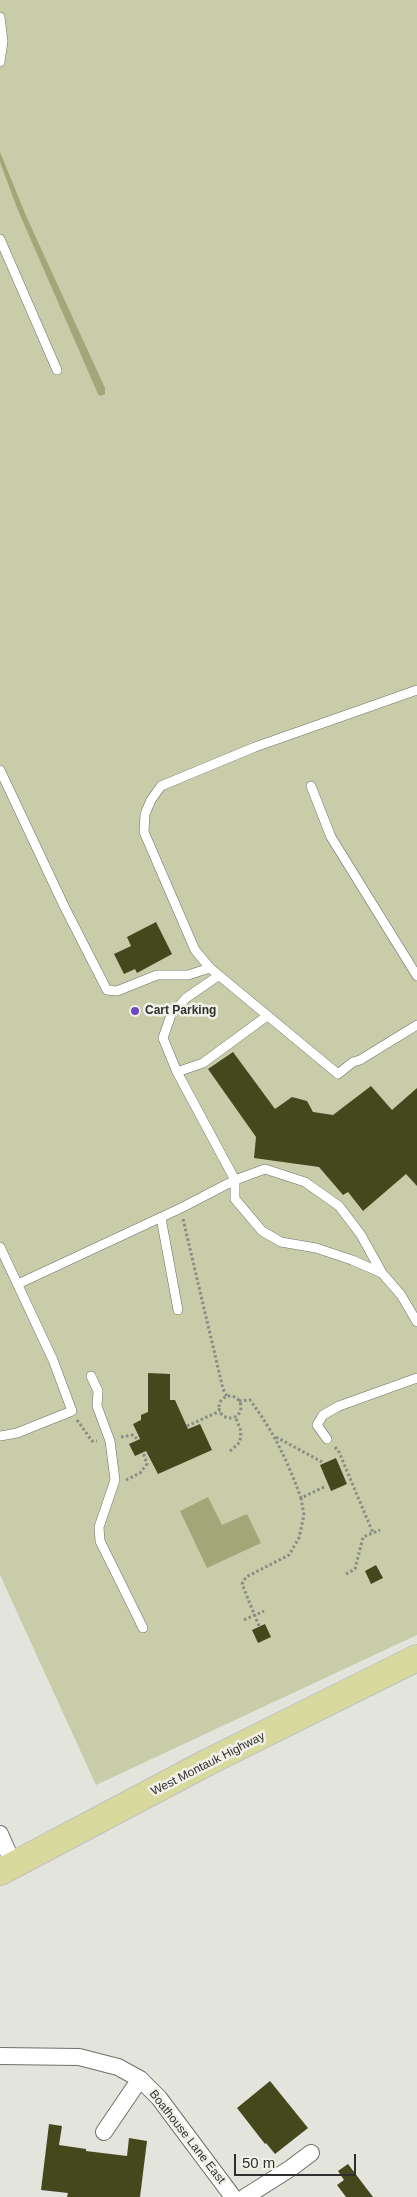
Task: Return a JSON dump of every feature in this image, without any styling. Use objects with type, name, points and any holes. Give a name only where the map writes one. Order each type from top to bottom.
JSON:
[{"type":"main road","name":"West Montauk Highway","points":[[7,1869],[208,1762],[417,1658]]},
{"type":"street","points":[[0,1834],[7,1869]]},
{"type":"street","name":"Boathouse Lane East","points":[[0,2056],[79,2057],[118,2067],[140,2079],[159,2098],[233,2197]]},
{"type":"street","name":"Boathouse Lane East","points":[[104,2132],[140,2079]]},
{"type":"street","points":[[245,2197],[291,2168],[311,2152]]},
{"type":"lane","points":[[0,17],[3,41],[0,62]]},
{"type":"lane","points":[[0,239],[57,370]]},
{"type":"lane","points":[[417,690],[255,747],[161,786],[150,800],[145,814],[144,832],[195,950],[218,976],[338,1074],[353,1062],[360,1060],[417,1025]]},
{"type":"lane","points":[[0,770],[65,908],[107,990],[117,991],[157,975],[188,975],[210,968]]},
{"type":"lane","points":[[311,786],[331,838],[417,976]]},
{"type":"lane","points":[[218,976],[186,998],[171,1014],[163,1038],[177,1072],[235,1180],[235,1199],[262,1231],[281,1242],[316,1248],[352,1260],[382,1273]]},
{"type":"lane","points":[[177,1072],[203,1063],[267,1016]]},
{"type":"lane","points":[[18,1284],[161,1218],[235,1180],[265,1169],[305,1182],[339,1206],[361,1235],[382,1273],[401,1296],[417,1322]]},
{"type":"lane","points":[[161,1218],[178,1310]]},
{"type":"lane","points":[[0,1247],[53,1360],[72,1411],[17,1433],[0,1436]]},
{"type":"lane","points":[[91,1376],[98,1391],[97,1406],[110,1441],[116,1480],[99,1527],[100,1541],[143,1628]]},
{"type":"lane","points":[[328,1440],[317,1425],[323,1415],[339,1406],[417,1378]]},
{"type":"path","points":[[181,1208],[227,1396]]},
{"type":"path","points":[[220,1411],[221,1400],[227,1396],[234,1396],[239,1400],[241,1407],[235,1416]]},
{"type":"path","points":[[239,1400],[250,1400],[276,1437],[286,1456],[301,1498],[304,1515],[299,1538],[289,1555],[246,1577],[242,1584],[260,1626]]},
{"type":"path","points":[[220,1411],[225,1416],[235,1416]]},
{"type":"path","points":[[187,1426],[220,1411]]},
{"type":"path","points":[[230,1451],[240,1442],[240,1431],[235,1416]]},
{"type":"path","points":[[276,1437],[322,1462]]},
{"type":"path","points":[[328,1440],[339,1452],[373,1533]]},
{"type":"path","points":[[116,1480],[130,1480],[140,1473],[147,1464],[143,1452]]},
{"type":"path","points":[[301,1498],[326,1486]]},
{"type":"path","points":[[346,1574],[355,1569],[363,1537],[380,1530]]},
{"type":"path","points":[[244,1620],[264,1611]]},
{"type":"shaded area","points":[[0,0],[417,0],[417,1635],[96,1785],[0,1575]]},
{"type":"shaded area","points":[[0,152],[27,218],[105,388],[105,394],[100,396],[98,394],[17,208],[0,162]]},
{"type":"shaded area","points":[[208,1497],[222,1525],[247,1514],[261,1543],[207,1568],[180,1511]]},
{"type":"building","points":[[156,922],[172,954],[137,973],[135,969],[124,974],[114,954],[131,946],[127,937]]},
{"type":"building","points":[[233,1052],[275,1109],[292,1097],[307,1101],[313,1112],[333,1115],[371,1086],[392,1110],[417,1088],[417,1186],[406,1174],[363,1211],[348,1192],[343,1195],[319,1167],[254,1158],[256,1137],[208,1069]]},
{"type":"building","points":[[148,1373],[170,1374],[170,1400],[175,1400],[188,1429],[200,1424],[212,1450],[158,1474],[146,1451],[135,1456],[129,1444],[140,1439],[133,1424],[141,1420],[141,1415],[148,1412]]},
{"type":"building","points":[[336,1458],[347,1484],[331,1491],[320,1465]]},
{"type":"building","points":[[376,1565],[383,1578],[371,1584],[365,1571]]},
{"type":"building","points":[[265,1624],[271,1637],[258,1643],[252,1630]]},
{"type":"building","points":[[270,2081],[308,2128],[275,2154],[237,2108]]},
{"type":"building","points":[[49,2124],[62,2126],[59,2145],[86,2149],[86,2151],[127,2156],[129,2138],[147,2141],[140,2197],[67,2197],[68,2193],[41,2190]]},
{"type":"building","points":[[348,2164],[373,2197],[346,2197],[337,2185],[344,2180],[338,2171]]},
{"type":"place","name":"Cart Parking","points":[[135,1011]]}]
